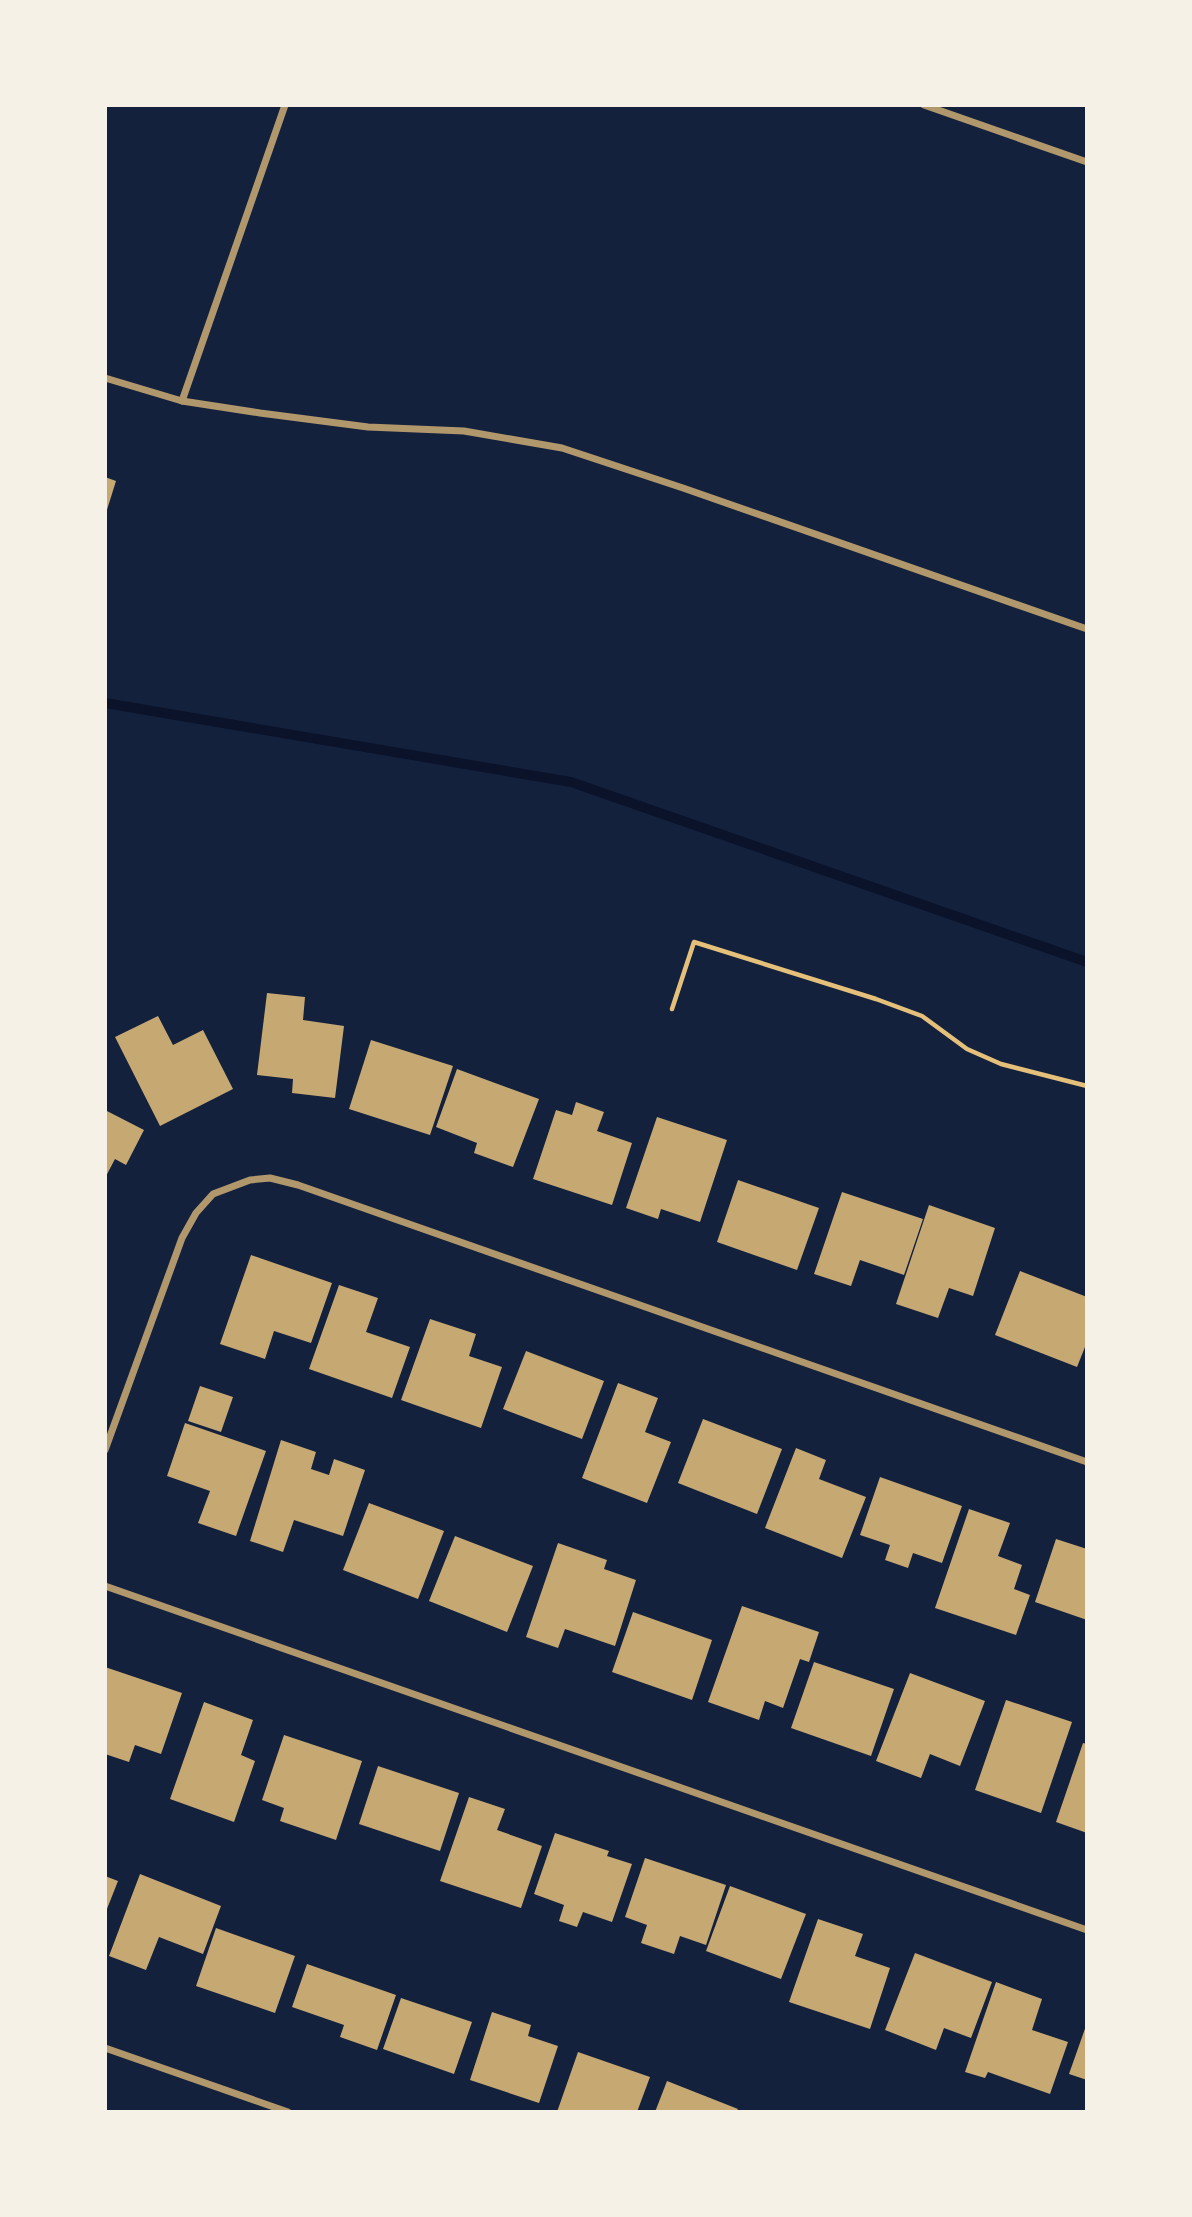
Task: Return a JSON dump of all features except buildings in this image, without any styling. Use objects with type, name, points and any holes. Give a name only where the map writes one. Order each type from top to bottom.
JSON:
[{"type":"street","points":[[182,401],[285,105]]},
{"type":"street","points":[[924,105],[1087,162]]},
{"type":"street","points":[[105,378],[182,401],[368,427],[464,431],[562,448],[1087,629]]},
{"type":"street","points":[[105,1450],[182,1238],[196,1213],[213,1194],[250,1180],[270,1178],[298,1185],[1087,1462]]},
{"type":"street","points":[[105,1586],[1087,1930]]},
{"type":"street","points":[[105,2048],[288,2112]]},
{"type":"path","points":[[672,1009],[694,942],[876,999],[922,1016],[967,1049],[1001,1064],[1087,1086]]},
{"type":"waterway","points":[[105,703],[571,782],[1087,962]]}]
